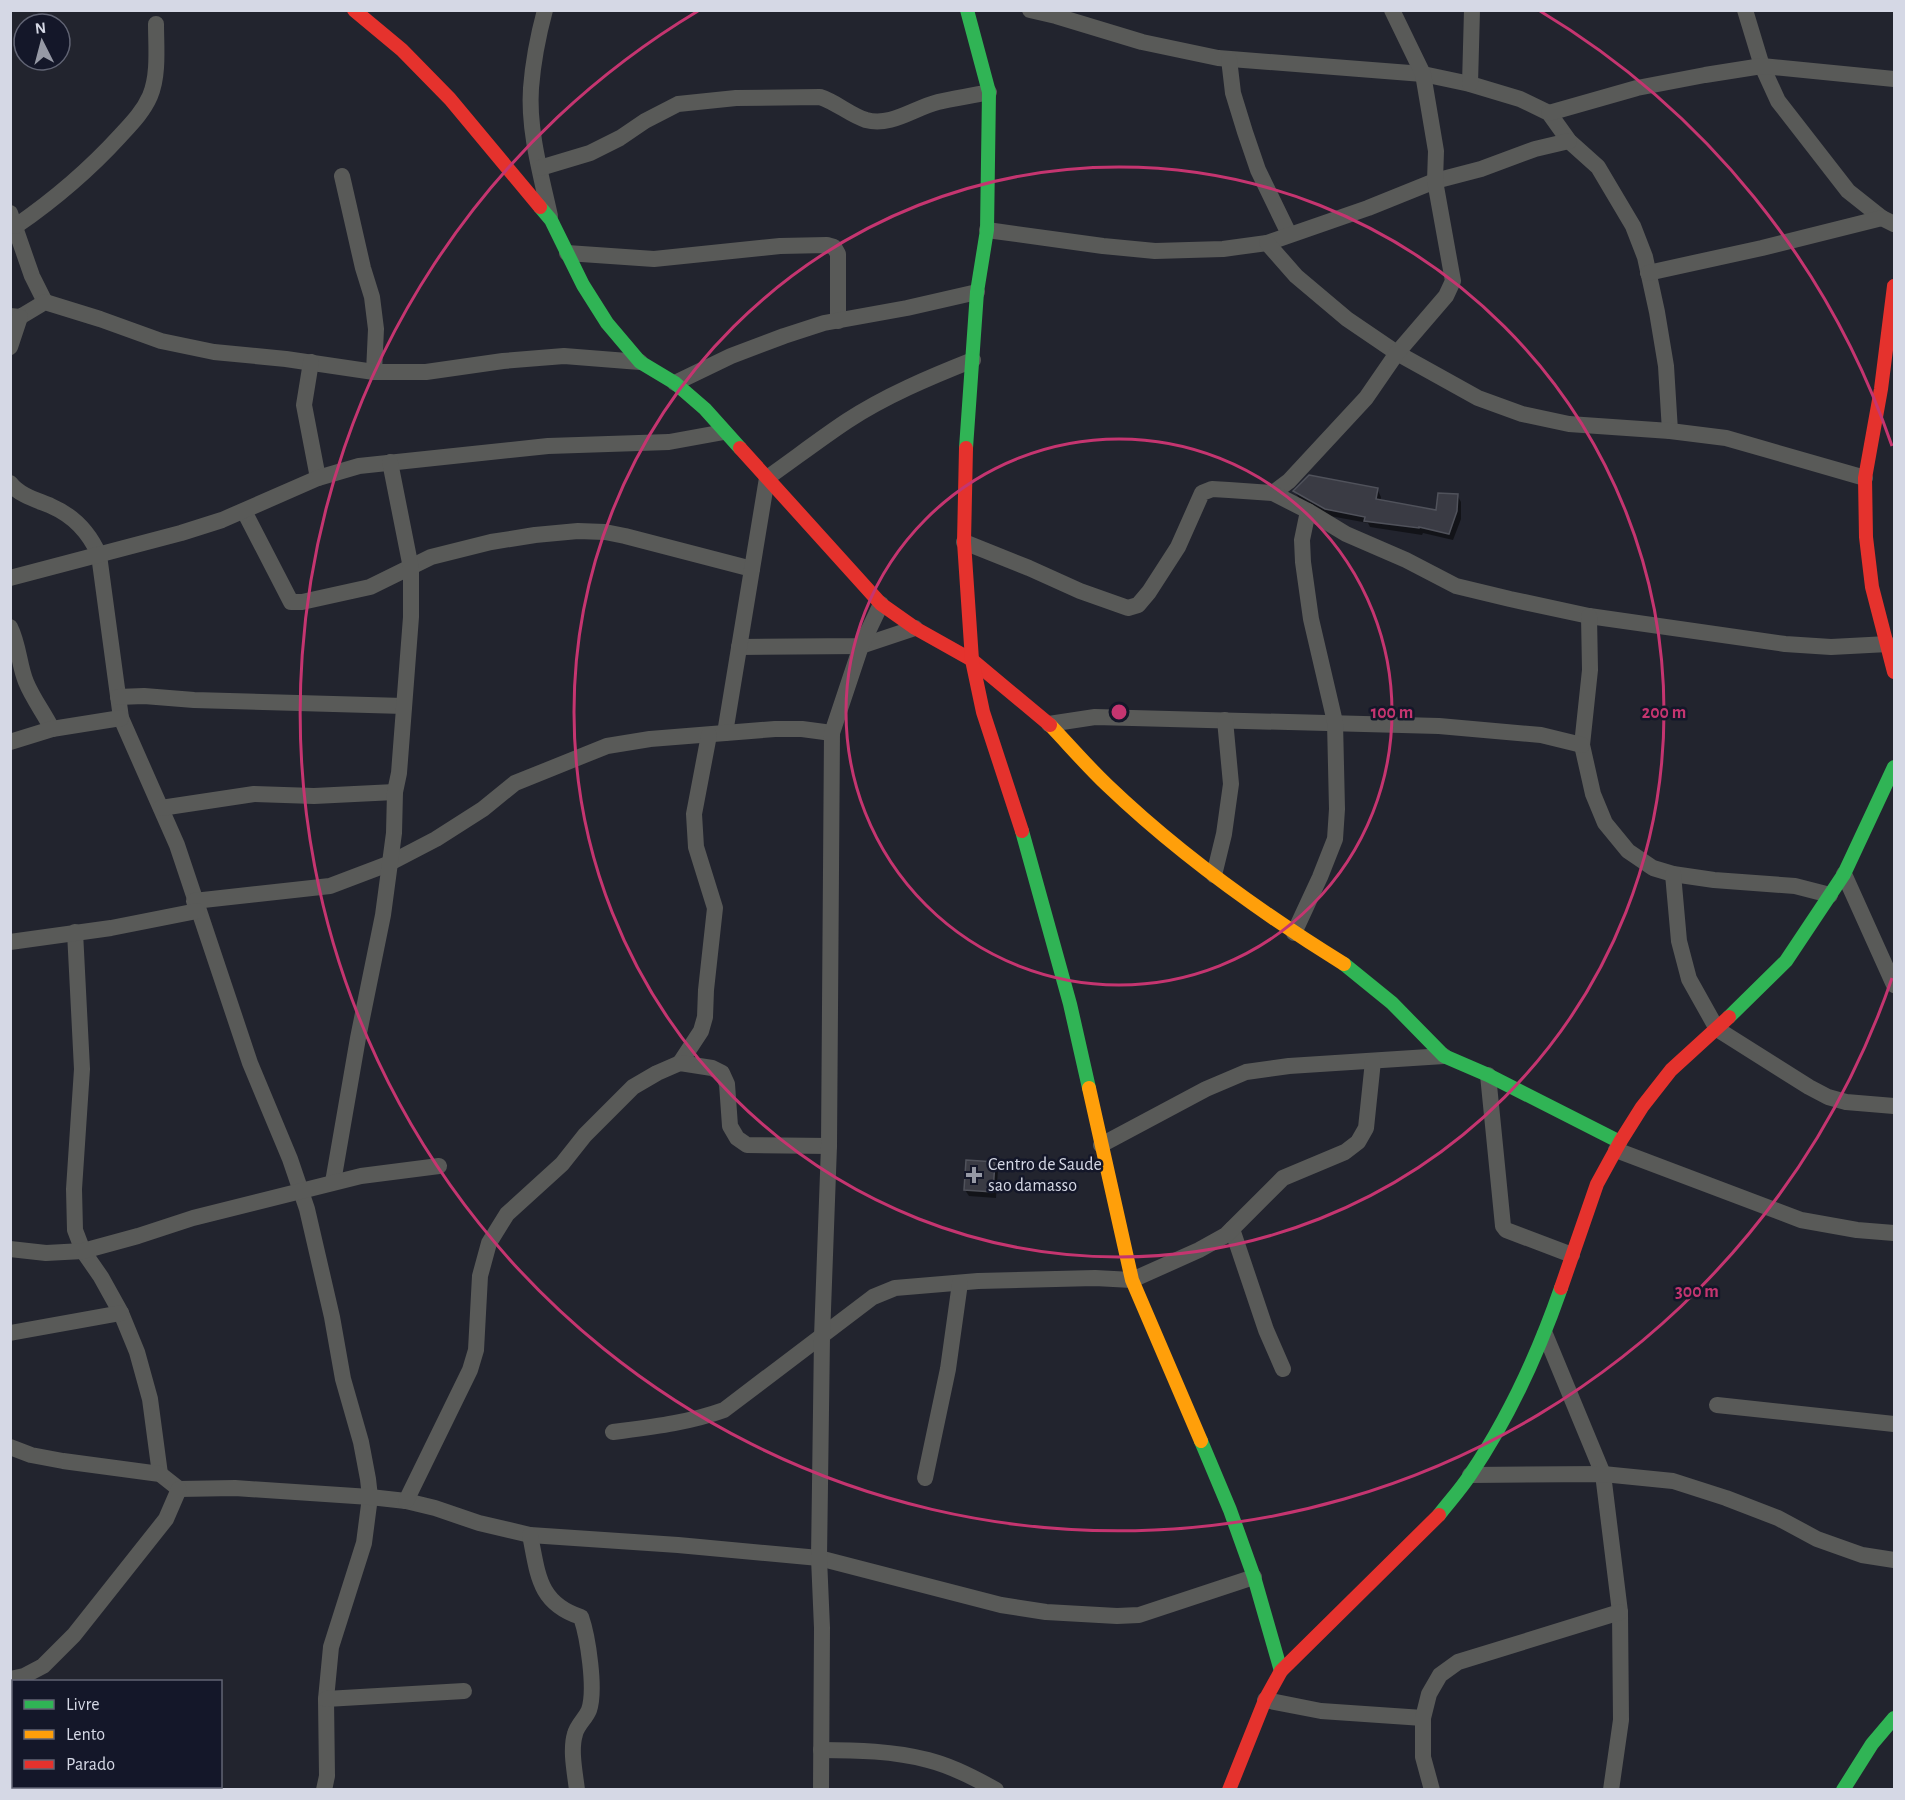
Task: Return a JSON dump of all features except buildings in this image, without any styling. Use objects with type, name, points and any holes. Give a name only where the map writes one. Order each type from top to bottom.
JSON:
[{"type":"street","points":[[354,10],[402,50],[450,99],[550,220],[583,285],[607,323],[640,362],[675,383],[705,409],[881,604],[915,628],[972,660],[1049,724],[1107,785],[1177,847],[1294,933],[1346,965],[1392,1003],[1444,1056],[1488,1075],[1618,1146],[1801,1220],[1857,1230],[1894,1233]]},
{"type":"street","points":[[544,10],[538,35],[531,90],[532,124],[550,220]]},
{"type":"street","points":[[967,10],[989,92],[987,230],[977,292],[966,453],[964,542],[972,660],[983,712],[1022,831],[1070,1004],[1132,1280],[1230,1510],[1254,1577],[1281,1671]]},
{"type":"street","points":[[1030,10],[1063,13],[1142,42],[1218,58],[1423,74],[1470,84],[1520,99],[1549,113],[1569,141],[1598,167],[1627,216],[1645,257],[1666,366],[1670,431]]},
{"type":"street","points":[[1273,493],[1289,481],[1366,398],[1397,353],[1446,296],[1453,281],[1435,181],[1436,152],[1423,74],[1392,10]]},
{"type":"street","points":[[1470,84],[1472,10]]},
{"type":"street","points":[[1745,10],[1762,66],[1778,101],[1848,191],[1888,221]]},
{"type":"street","points":[[45,302],[32,276],[13,220],[57,198],[96,162],[141,114],[151,95],[156,24]]},
{"type":"street","points":[[1229,59],[1233,93],[1258,170],[1289,234]]},
{"type":"street","points":[[1549,113],[1637,88],[1762,66],[1894,79]]},
{"type":"street","points":[[540,168],[590,153],[678,104],[736,98],[820,97],[830,100],[859,117],[877,122],[892,120],[937,102],[989,92]]},
{"type":"street","points":[[987,230],[1155,251],[1223,249],[1267,243],[1368,208],[1435,181],[1535,149],[1569,141]]},
{"type":"street","points":[[342,176],[372,297],[376,329],[374,372]]},
{"type":"street","points":[[1648,273],[1888,221]]},
{"type":"street","points":[[1267,243],[1296,276],[1347,319],[1397,353],[1478,398],[1522,414],[1569,424],[1670,431],[1726,438],[1865,478]]},
{"type":"street","points":[[567,253],[654,260],[780,246],[827,245],[834,247],[838,254],[838,321]]},
{"type":"street","points":[[1894,286],[1881,389],[1865,478],[1866,537],[1872,587],[1894,672]]},
{"type":"street","points":[[675,383],[722,360],[784,336],[838,321],[977,292]]},
{"type":"street","points":[[10,347],[15,317],[45,302],[161,341],[214,352],[311,362],[374,372],[426,372],[503,361],[564,356],[640,362]]},
{"type":"street","points":[[680,1063],[701,1031],[705,1017],[715,908],[696,847],[693,828],[694,814],[739,647],[767,478],[867,410],[920,382],[973,360]]},
{"type":"street","points":[[311,362],[304,405],[318,478]]},
{"type":"street","points":[[10,578],[181,533],[244,511],[318,478],[359,466],[548,446],[669,442],[724,432]]},
{"type":"street","points":[[333,1182],[383,915],[388,864],[394,833],[394,792],[399,774],[411,616],[411,568],[390,462]]},
{"type":"street","points":[[10,483],[33,499],[64,512],[80,524],[92,539],[99,555],[121,718],[177,845],[250,1063],[290,1159],[307,1209],[320,1260],[343,1379],[361,1442],[370,1497],[364,1543],[331,1647],[326,1699],[327,1776],[324,1790]]},
{"type":"street","points":[[964,542],[1080,591],[1128,608],[1138,605],[1149,592],[1178,547],[1202,493],[1212,489],[1229,489],[1273,493],[1346,534],[1406,560],[1456,586],[1588,616],[1785,644],[1831,647],[1887,644]]},
{"type":"street","points":[[244,511],[291,602],[302,602],[370,586],[431,557],[481,544],[578,531],[615,534],[752,569]]},
{"type":"street","points":[[1294,933],[1335,839],[1337,809],[1335,722],[1311,619],[1303,562],[1302,540],[1308,511]]},
{"type":"street","points":[[821,1790],[819,1558],[822,1337],[829,1146],[832,733],[861,646],[881,604]]},
{"type":"street","points":[[1588,616],[1590,670],[1582,745],[1593,794],[1605,824],[1628,851],[1653,868],[1673,874],[1714,880],[1796,886],[1830,895]]},
{"type":"street","points":[[10,627],[19,650],[22,672],[27,685],[52,729]]},
{"type":"street","points":[[739,647],[861,646],[915,628]]},
{"type":"street","points":[[118,697],[144,696],[194,700],[404,706]]},
{"type":"street","points":[[1049,724],[1095,717],[1438,726],[1541,735],[1582,745]]},
{"type":"street","points":[[10,742],[52,729],[121,718]]},
{"type":"street","points":[[1214,875],[1224,834],[1231,784],[1226,720]]},
{"type":"street","points":[[10,942],[111,928],[196,906],[330,886],[388,864],[436,839],[474,815],[515,783],[552,766],[607,746],[650,739],[802,729],[832,733]]},
{"type":"street","points":[[1229,1790],[1265,1700],[1281,1671],[1434,1521],[1470,1475],[1512,1402],[1545,1334],[1597,1184],[1618,1146],[1642,1107],[1671,1070],[1717,1029],[1786,961],[1844,874],[1894,767]]},
{"type":"street","points":[[161,808],[254,794],[314,796],[394,792]]},
{"type":"street","points":[[1673,874],[1679,941],[1689,979],[1717,1029],[1828,1097],[1846,1102],[1894,1106]]},
{"type":"street","points":[[1844,874],[1894,985]]},
{"type":"street","points":[[75,932],[82,1069],[74,1189],[75,1230],[84,1251],[121,1313],[137,1352],[150,1399],[160,1474]]},
{"type":"street","points":[[1101,1145],[1206,1089],[1246,1072],[1289,1066],[1444,1056]]},
{"type":"street","points":[[613,1432],[681,1422],[706,1417],[724,1410],[873,1297],[895,1288],[960,1282],[1095,1278],[1132,1280],[1199,1251],[1226,1235],[1283,1178],[1345,1152],[1358,1142],[1366,1128],[1373,1061]]},
{"type":"street","points":[[406,1501],[470,1370],[476,1350],[480,1276],[489,1243],[507,1214],[562,1164],[585,1135],[633,1087],[657,1072],[680,1063],[712,1068],[722,1073],[726,1084],[730,1126],[737,1138],[747,1145],[829,1146]]},
{"type":"street","points":[[1488,1075],[1503,1226],[1506,1230],[1572,1255]]},
{"type":"street","points":[[10,1249],[46,1253],[84,1251],[193,1218],[333,1182],[439,1166]]},
{"type":"street","points":[[1232,1229],[1266,1330],[1283,1369]]},
{"type":"street","points":[[925,1478],[948,1369],[960,1282]]},
{"type":"street","points":[[10,1333],[121,1313]]},
{"type":"street","points":[[1545,1334],[1604,1474],[1620,1612],[1620,1720],[1611,1790]]},
{"type":"street","points":[[1717,1406],[1894,1425]]},
{"type":"street","points":[[10,1447],[31,1455],[63,1461],[160,1474],[179,1489],[235,1488],[370,1497],[406,1501],[530,1536],[678,1545],[819,1558],[1001,1605],[1046,1612],[1139,1615],[1254,1577]]},
{"type":"street","points":[[1470,1475],[1604,1474],[1673,1481],[1767,1514],[1817,1539],[1862,1556],[1894,1560]]},
{"type":"street","points":[[10,1679],[24,1676],[43,1666],[75,1635],[166,1519],[179,1489]]},
{"type":"street","points":[[530,1536],[540,1584],[555,1604],[582,1617],[586,1630],[591,1694],[589,1710],[575,1732],[573,1745],[577,1790]]},
{"type":"street","points":[[1432,1790],[1423,1757],[1423,1718],[1429,1694],[1440,1675],[1458,1662],[1620,1612]]},
{"type":"street","points":[[326,1699],[464,1691]]},
{"type":"street","points":[[1265,1700],[1321,1711],[1423,1718]]},
{"type":"street","points":[[1843,1790],[1872,1744],[1894,1718]]},
{"type":"street","points":[[821,1750],[859,1750],[928,1760],[970,1776],[996,1790]]},
{"type":"traffic: fast","points":[[966,448],[977,292],[987,230],[989,92],[967,10]]},
{"type":"traffic: fast","points":[[540,207],[551,220],[583,285],[607,323],[640,362],[675,383],[705,409],[740,448]]},
{"type":"traffic: fast","points":[[1729,1017],[1786,961],[1844,874],[1894,767]]},
{"type":"traffic: fast","points":[[1022,831],[1070,1004],[1089,1088]]},
{"type":"traffic: fast","points":[[1344,964],[1392,1003],[1444,1056],[1488,1075],[1620,1142]]},
{"type":"traffic: fast","points":[[1439,1515],[1470,1475],[1510,1408],[1533,1360],[1561,1288]]},
{"type":"traffic: fast","points":[[1201,1441],[1230,1510],[1254,1577],[1281,1671]]},
{"type":"traffic: fast","points":[[1843,1790],[1872,1744],[1894,1718]]},
{"type":"traffic: slow","points":[[1050,725],[1100,778],[1191,858],[1282,924],[1344,964]]},
{"type":"traffic: slow","points":[[1089,1088],[1132,1280],[1201,1441]]},
{"type":"traffic: jam","points":[[354,10],[402,50],[450,99],[540,207]]},
{"type":"traffic: jam","points":[[1894,286],[1881,389],[1865,478],[1866,537],[1872,587],[1894,672]]},
{"type":"traffic: jam","points":[[740,448],[881,604],[915,628],[972,660],[1050,725]]},
{"type":"traffic: jam","points":[[966,448],[964,542],[972,660],[983,712],[1022,831]]},
{"type":"traffic: jam","points":[[1561,1288],[1597,1184],[1620,1142],[1642,1107],[1671,1070],[1729,1017]]},
{"type":"traffic: jam","points":[[1229,1790],[1265,1700],[1281,1671],[1439,1515]]},
{"type":"place","name":"Centro de Saude sao damasso","points":[[974,1175]]}]
